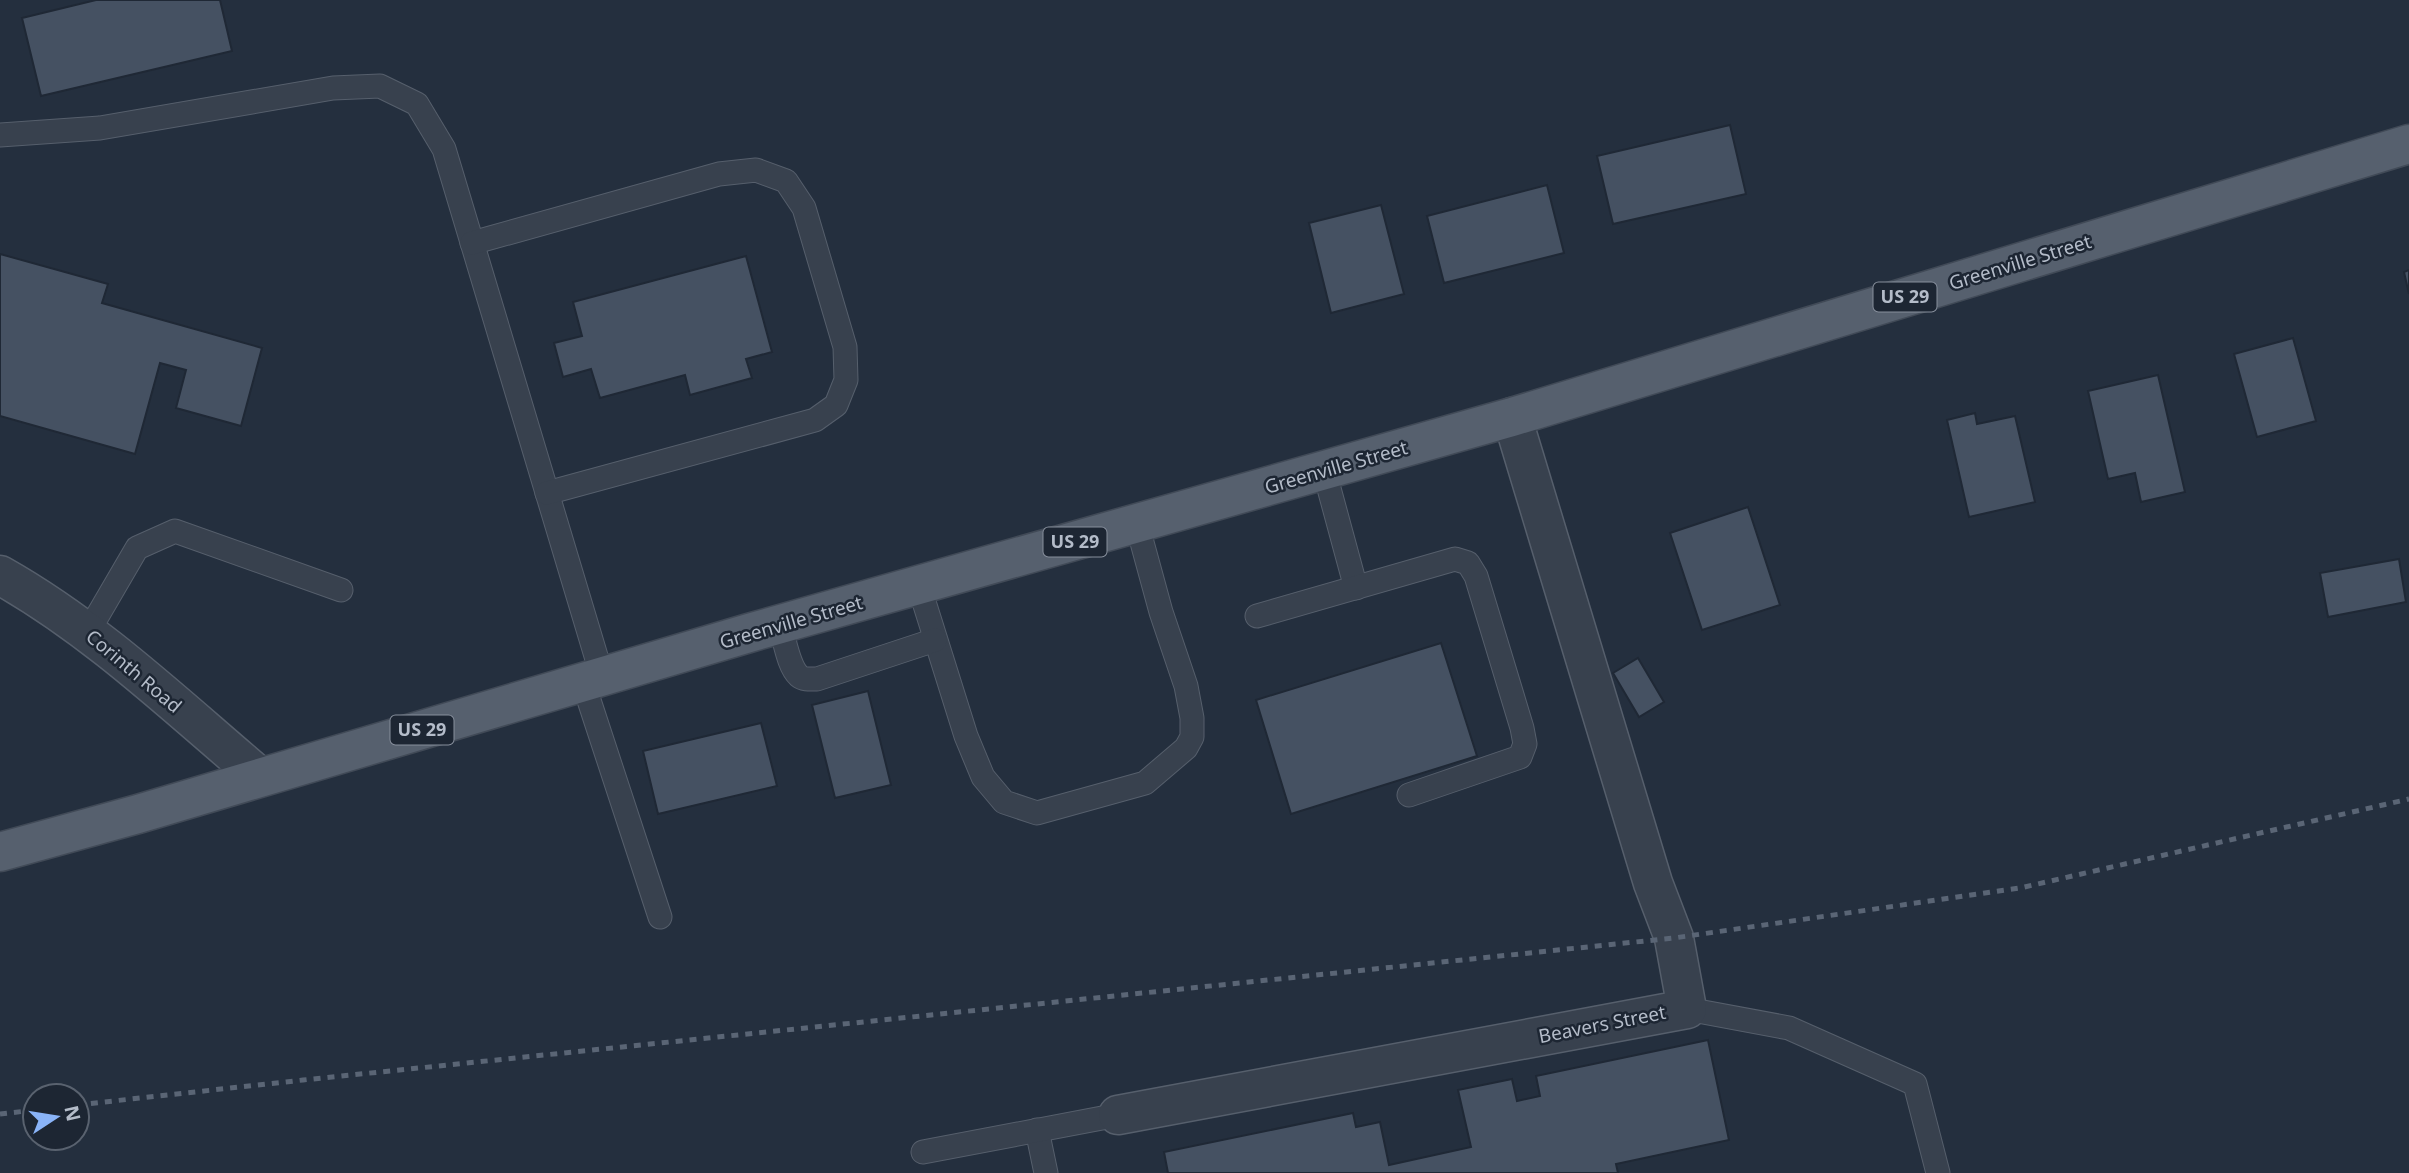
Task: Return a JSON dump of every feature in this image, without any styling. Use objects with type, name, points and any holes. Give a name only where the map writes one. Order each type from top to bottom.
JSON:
[{"type":"main road","name":"Greenville Street","points":[[260,777],[1511,417],[2409,144]]},
{"type":"main road","name":"US 29","points":[[0,852],[260,777]]},
{"type":"street","name":"Beavers Street","points":[[1118,1115],[1687,1009],[1674,938],[1653,883],[1511,417]]},
{"type":"street","name":"Corinth Road","points":[[0,575],[38,597],[88,632],[260,777]]},
{"type":"lane","points":[[0,135],[100,128],[333,88],[380,86],[417,104],[444,149],[547,493],[593,679],[660,917]]},
{"type":"lane","points":[[472,243],[719,174],[756,170],[786,181],[804,208],[845,347],[846,380],[836,405],[815,420],[547,493]]},
{"type":"lane","points":[[1324,470],[1356,588]]},
{"type":"lane","points":[[919,586],[966,736],[983,777],[1004,802],[1037,813],[1145,783],[1186,748],[1192,737],[1192,718],[1186,686],[1161,611],[1137,524]]},
{"type":"lane","points":[[88,632],[137,548],[175,531],[341,590]]},
{"type":"lane","points":[[1257,617],[1455,559],[1468,563],[1476,576],[1525,744],[1520,757],[1409,795]]},
{"type":"lane","points":[[780,626],[793,667],[805,679],[817,679],[936,640]]},
{"type":"lane","points":[[1687,1009],[1789,1028],[1915,1084],[1938,1173]]},
{"type":"lane","points":[[923,1152],[1118,1115]]},
{"type":"lane","points":[[1038,1130],[1046,1173]]},
{"type":"building","points":[[96,0],[220,0],[232,51],[41,96],[22,18]]},
{"type":"building","points":[[1730,125],[1746,194],[1613,224],[1597,156]]},
{"type":"building","points":[[1547,185],[1564,253],[1444,283],[1427,216]]},
{"type":"building","points":[[1381,205],[1404,294],[1331,313],[1309,223]]},
{"type":"building","points":[[0,254],[108,284],[102,303],[262,348],[241,426],[176,408],[186,370],[160,363],[135,454],[0,416]]},
{"type":"building","points":[[746,256],[772,352],[746,359],[752,378],[690,395],[685,375],[600,398],[591,369],[563,377],[554,343],[582,336],[573,302]]},
{"type":"building","points":[[2409,270],[2409,294],[2404,272]]},
{"type":"building","points":[[2293,338],[2316,421],[2257,437],[2234,354]]},
{"type":"building","points":[[2158,375],[2185,492],[2141,502],[2135,473],[2108,479],[2088,391]]},
{"type":"building","points":[[1975,413],[1977,424],[2015,416],[2035,502],[1969,517],[1947,420]]},
{"type":"building","points":[[1748,507],[1780,605],[1702,630],[1670,533]]},
{"type":"building","points":[[2399,559],[2406,602],[2328,617],[2320,573]]},
{"type":"building","points":[[1441,643],[1477,756],[1291,814],[1256,700]]},
{"type":"building","points":[[1638,658],[1664,702],[1639,717],[1613,673]]},
{"type":"building","points":[[868,691],[891,785],[835,798],[812,705]]},
{"type":"building","points":[[761,723],[777,786],[658,814],[643,751]]},
{"type":"building","points":[[1708,1040],[1729,1140],[1616,1164],[1618,1173],[1168,1173],[1164,1152],[1353,1113],[1356,1127],[1380,1122],[1389,1165],[1471,1147],[1458,1090],[1512,1079],[1517,1101],[1540,1096],[1536,1076]]},
{"type":"railway","points":[[91,1103],[1674,938],[2020,888],[2409,799]]},
{"type":"railway","points":[[0,1114],[21,1112]]}]
